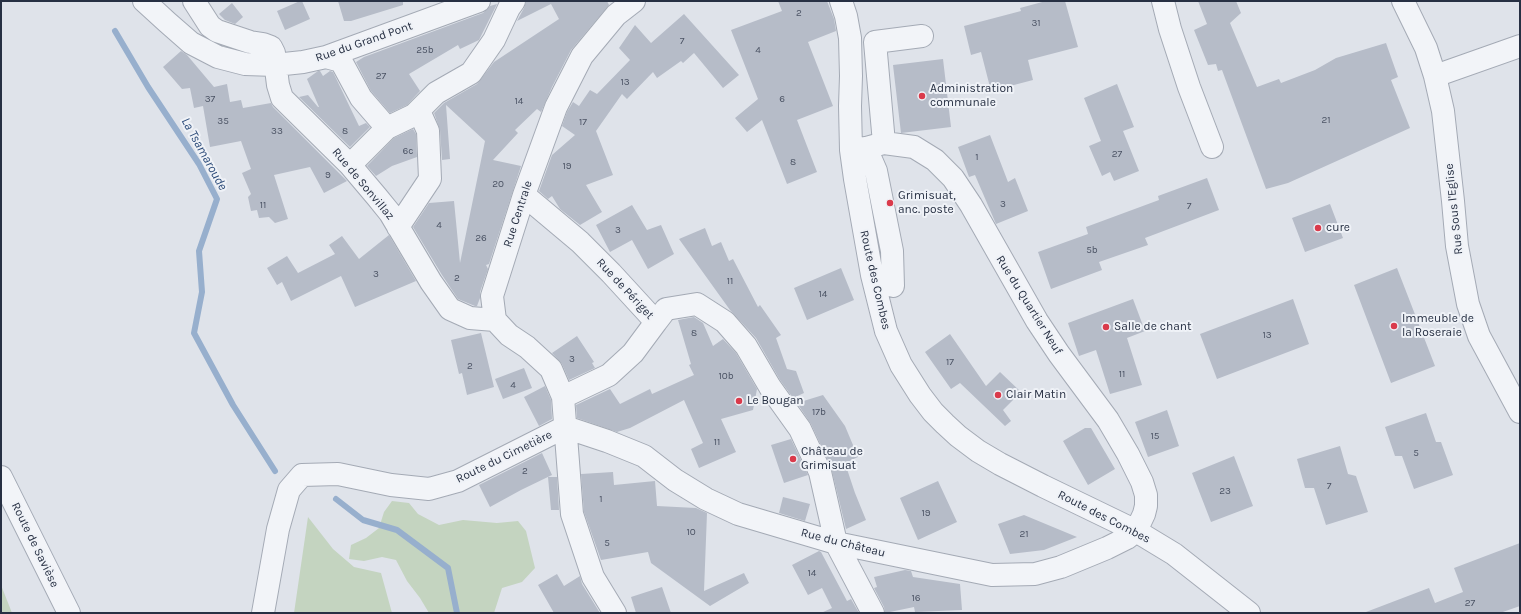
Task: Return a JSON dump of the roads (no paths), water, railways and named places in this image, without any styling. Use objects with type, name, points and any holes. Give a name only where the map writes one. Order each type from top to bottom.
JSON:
[{"type":"street","name":"Rue du Grand Pont","points":[[144,1],[191,43],[218,57],[245,64],[275,65],[303,62],[326,57],[479,1]]},
{"type":"street","name":"Rue de Sonvillaz","points":[[194,1],[210,26],[217,31],[271,47],[274,53],[278,85],[282,98],[350,165],[385,208],[450,310],[470,318],[495,320]]},
{"type":"street","points":[[350,165],[387,128],[414,115],[436,94],[471,73],[494,40],[509,8],[514,1]]},
{"type":"street","name":"Rue Centrale","points":[[495,320],[492,296],[524,195],[556,107],[582,56],[616,15],[634,1]]},
{"type":"street","name":"Route des Combes","points":[[841,1],[846,16],[850,38],[850,106],[867,147],[855,179],[872,276],[881,315],[893,349],[920,395],[933,412],[945,424],[978,451],[1037,483],[1136,531],[1174,554],[1249,613]]},
{"type":"street","points":[[1163,1],[1170,29],[1189,87],[1212,147]]},
{"type":"street","name":"Rue Sous l'Eglise","points":[[1403,1],[1426,48],[1435,76],[1446,132],[1457,246],[1468,304],[1480,336],[1520,412]]},
{"type":"street","points":[[893,286],[892,251],[876,171],[867,147],[875,42],[922,36]]},
{"type":"street","points":[[1435,76],[1520,46]]},
{"type":"street","points":[[326,57],[342,61],[361,98],[387,128]]},
{"type":"street","points":[[398,227],[430,179],[428,131],[418,111]]},
{"type":"street","name":"Rue du Quartier Neuf","points":[[867,147],[914,147],[930,156],[946,169],[971,205],[1037,321],[1059,354],[1108,420],[1128,454],[1142,482],[1146,495],[1144,514],[1136,531]]},
{"type":"street","name":"Rue de Périget","points":[[524,195],[580,242],[656,322],[666,309],[697,304],[724,322],[746,346],[770,387],[800,429],[820,472],[836,543],[873,613]]},
{"type":"street","points":[[495,320],[509,335],[527,347],[551,369],[563,398],[572,514],[594,577],[615,613]]},
{"type":"street","points":[[563,398],[609,375],[633,353],[656,322]]},
{"type":"street","name":"Rue du Château","points":[[565,427],[607,441],[644,456],[682,484],[706,499],[738,514],[836,543],[992,575],[1035,574],[1061,567],[1107,548],[1127,538],[1136,531]]},
{"type":"street","name":"Route du Cimetière","points":[[263,613],[278,529],[289,490],[302,476],[338,474],[391,485],[429,489],[458,481],[565,427]]},
{"type":"street","name":"Route de Savièse","points":[[1,476],[69,613]]},
{"type":"waterway","name":"La Tsamaroude","points":[[115,31],[148,87],[199,164],[217,199],[199,251],[202,292],[194,333],[233,405],[275,471]]},
{"type":"waterway","name":"La Tsamaroude","points":[[336,499],[363,520],[397,530],[448,568],[457,613]]},
{"type":"place","name":"Administration communale","points":[[922,96]]},
{"type":"place","name":"Grimisuat, anc. poste","points":[[890,203]]},
{"type":"place","name":"cure","points":[[1318,228]]},
{"type":"place","name":"Immeuble de la Roseraie","points":[[1394,326]]},
{"type":"place","name":"Salle de chant","points":[[1106,327]]},
{"type":"place","name":"Clair Matin","points":[[998,395]]},
{"type":"place","name":"Le Bougan","points":[[739,401]]},
{"type":"place","name":"Château de Grimisuat","points":[[793,459]]}]
